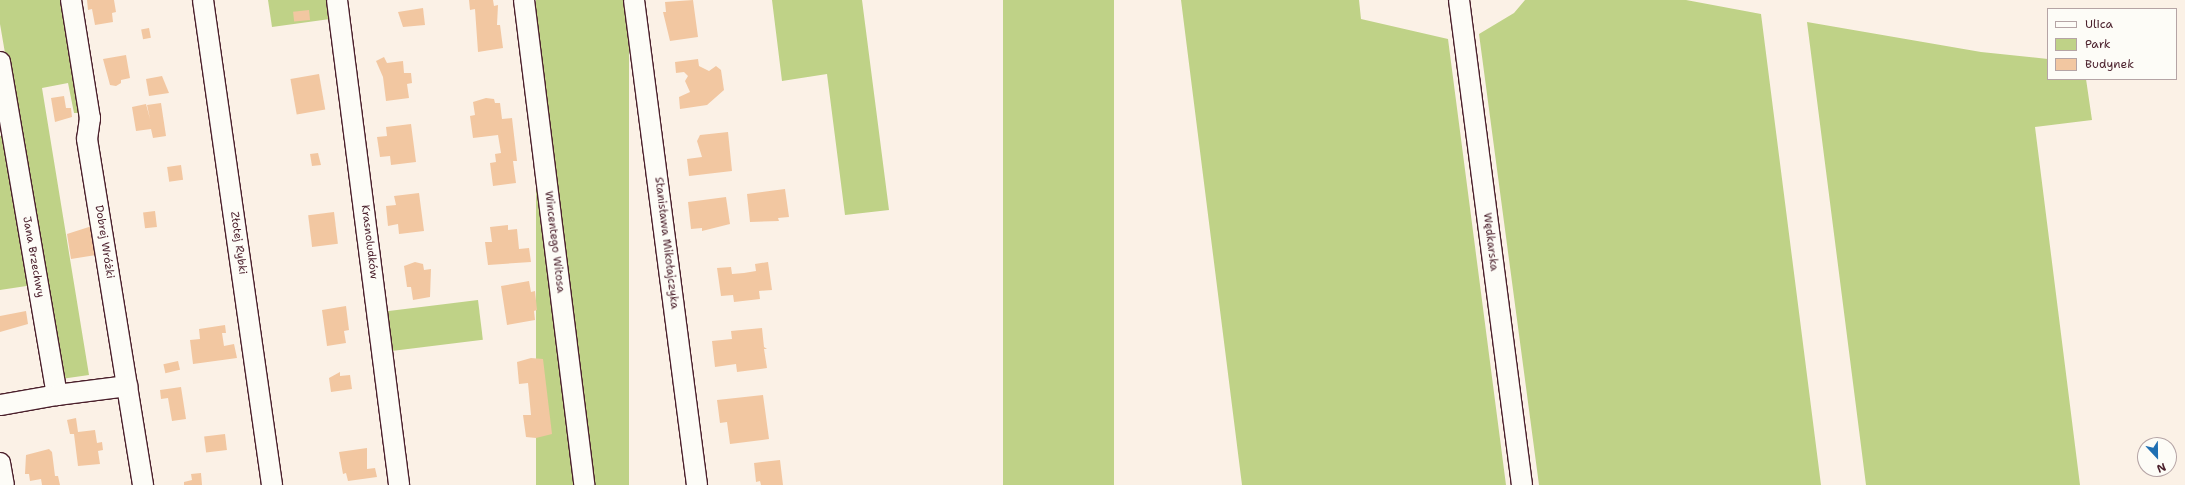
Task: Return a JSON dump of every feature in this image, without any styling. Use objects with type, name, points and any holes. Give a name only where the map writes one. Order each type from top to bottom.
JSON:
[{"type":"street","name":"Dobrej Wróżki","points":[[71,0],[90,118],[87,139],[143,485]]},
{"type":"street","name":"Złotej Rybki","points":[[203,0],[272,485]]},
{"type":"street","name":"Krasnoludków","points":[[337,0],[399,485]]},
{"type":"street","name":"Wincentego Witosa","points":[[524,0],[584,485]]},
{"type":"street","name":"Stanisława Mikołajczyka","points":[[634,0],[697,485]]},
{"type":"street","name":"Wędkarska","points":[[1459,0],[1522,485]]},
{"type":"street","name":"Jana Brzechwy","points":[[0,62],[57,395]]},
{"type":"street","points":[[0,405],[57,395],[127,386]]},
{"type":"street","points":[[0,463],[4,485]]},
{"type":"green space","points":[[0,0],[65,0],[83,113],[74,113],[68,83],[42,88],[89,375],[61,379],[0,24]]},
{"type":"green space","points":[[268,0],[327,0],[330,19],[272,27]]},
{"type":"green space","points":[[536,0],[629,0],[629,485],[536,485]]},
{"type":"green space","points":[[772,0],[862,0],[889,210],[845,215],[827,74],[782,81]]},
{"type":"green space","points":[[1003,0],[1114,0],[1114,485],[1003,485]]},
{"type":"green space","points":[[1181,0],[1359,0],[1361,19],[1448,39],[1506,485],[1242,485]]},
{"type":"green space","points":[[1525,0],[1686,0],[1761,14],[1821,485],[1539,485],[1479,34],[1514,13]]},
{"type":"green space","points":[[1807,22],[1981,52],[2047,59],[2047,80],[2086,80],[2092,120],[2035,127],[2080,485],[1866,485]]},
{"type":"green space","points":[[8,135],[33,285],[0,290],[0,136]]},
{"type":"green space","points":[[478,300],[483,340],[388,351],[383,312]]},
{"type":"building","points":[[87,0],[114,0],[116,12],[112,13],[113,22],[95,25],[92,9],[88,10]]},
{"type":"building","points":[[469,0],[493,0],[494,6],[498,5],[497,25],[500,25],[503,48],[478,52],[475,9],[470,10]]},
{"type":"building","points":[[693,0],[698,37],[670,41],[663,12],[666,12],[665,2]]},
{"type":"building","points":[[423,8],[425,25],[403,27],[398,12]]},
{"type":"building","points":[[309,10],[310,20],[294,22],[293,12]]},
{"type":"building","points":[[149,28],[151,38],[143,39],[141,30]]},
{"type":"building","points":[[126,55],[130,78],[121,80],[121,83],[116,86],[110,85],[103,59]]},
{"type":"building","points":[[384,57],[387,63],[403,61],[404,73],[411,73],[412,83],[407,84],[409,98],[386,101],[383,77],[376,61]]},
{"type":"building","points":[[698,59],[699,66],[709,71],[716,66],[721,70],[724,90],[707,105],[680,109],[679,97],[690,92],[685,81],[688,76],[684,72],[676,73],[675,62]]},
{"type":"building","points":[[319,74],[325,109],[297,114],[290,79]]},
{"type":"building","points":[[162,76],[169,93],[149,96],[146,79]]},
{"type":"building","points":[[64,96],[66,108],[71,108],[72,117],[55,122],[51,98]]},
{"type":"building","points":[[486,98],[494,99],[495,103],[500,103],[502,119],[512,118],[517,161],[513,161],[516,183],[493,186],[490,163],[496,162],[495,154],[501,153],[498,135],[473,138],[470,116],[475,115],[473,102]]},
{"type":"building","points":[[161,103],[166,136],[153,138],[151,129],[136,131],[132,107],[146,104],[150,119],[147,105]]},
{"type":"building","points":[[411,124],[416,162],[391,165],[390,156],[380,157],[377,137],[387,136],[386,127]]},
{"type":"building","points":[[728,132],[732,171],[689,176],[687,159],[702,157],[697,141],[700,135]]},
{"type":"building","points":[[318,153],[321,165],[312,166],[310,154]]},
{"type":"building","points":[[181,165],[183,180],[169,182],[167,167]]},
{"type":"building","points":[[785,189],[789,217],[778,218],[779,221],[750,222],[747,194]]},
{"type":"building","points":[[419,193],[424,231],[399,234],[398,224],[388,226],[386,206],[396,205],[394,196]]},
{"type":"building","points":[[726,197],[730,224],[702,231],[702,228],[691,229],[688,202]]},
{"type":"building","points":[[155,211],[157,227],[145,228],[143,212]]},
{"type":"building","points":[[334,212],[338,244],[312,247],[308,215]]},
{"type":"building","points":[[508,225],[508,230],[517,229],[519,249],[529,248],[531,262],[488,265],[485,242],[492,242],[490,227]]},
{"type":"building","points":[[92,226],[96,255],[71,259],[67,234]]},
{"type":"building","points":[[415,262],[423,264],[424,270],[431,269],[430,297],[413,300],[411,287],[407,287],[404,266]]},
{"type":"building","points":[[768,262],[772,290],[759,291],[760,299],[734,302],[733,295],[721,296],[717,268],[731,267],[732,274],[744,273],[756,271],[755,264]]},
{"type":"building","points":[[529,281],[531,292],[535,291],[537,310],[534,311],[535,320],[507,325],[501,286]]},
{"type":"building","points":[[346,306],[349,330],[344,331],[346,343],[327,346],[322,310]]},
{"type":"building","points":[[26,311],[28,324],[0,332],[0,316]]},
{"type":"building","points":[[225,325],[226,333],[222,333],[224,346],[234,344],[237,358],[193,364],[190,340],[200,339],[199,329]]},
{"type":"building","points":[[762,328],[764,347],[767,349],[764,349],[767,368],[737,372],[736,364],[715,367],[712,341],[732,339],[731,331]]},
{"type":"building","points":[[531,358],[543,359],[552,434],[536,438],[526,437],[523,415],[531,415],[528,383],[519,384],[517,362]]},
{"type":"building","points":[[178,361],[180,370],[165,373],[163,364]]},
{"type":"building","points":[[340,372],[340,376],[350,375],[352,389],[331,392],[329,378]]},
{"type":"building","points":[[181,387],[186,419],[172,421],[168,398],[161,399],[160,390]]},
{"type":"building","points":[[763,395],[769,439],[730,444],[727,422],[720,423],[717,400]]},
{"type":"building","points":[[76,418],[78,432],[95,430],[97,443],[102,442],[103,450],[98,451],[100,464],[78,466],[74,434],[70,434],[67,420]]},
{"type":"building","points":[[225,434],[227,450],[206,452],[204,437]]},
{"type":"building","points":[[367,448],[367,469],[375,468],[377,477],[348,481],[346,473],[343,474],[339,452]]},
{"type":"building","points":[[49,449],[52,452],[55,476],[58,476],[60,485],[42,485],[41,479],[30,481],[29,474],[25,474],[26,455]]},
{"type":"building","points":[[780,460],[783,485],[761,485],[760,481],[756,482],[754,463]]},
{"type":"building","points":[[201,473],[202,485],[184,485],[184,482],[192,480],[191,474]]}]
